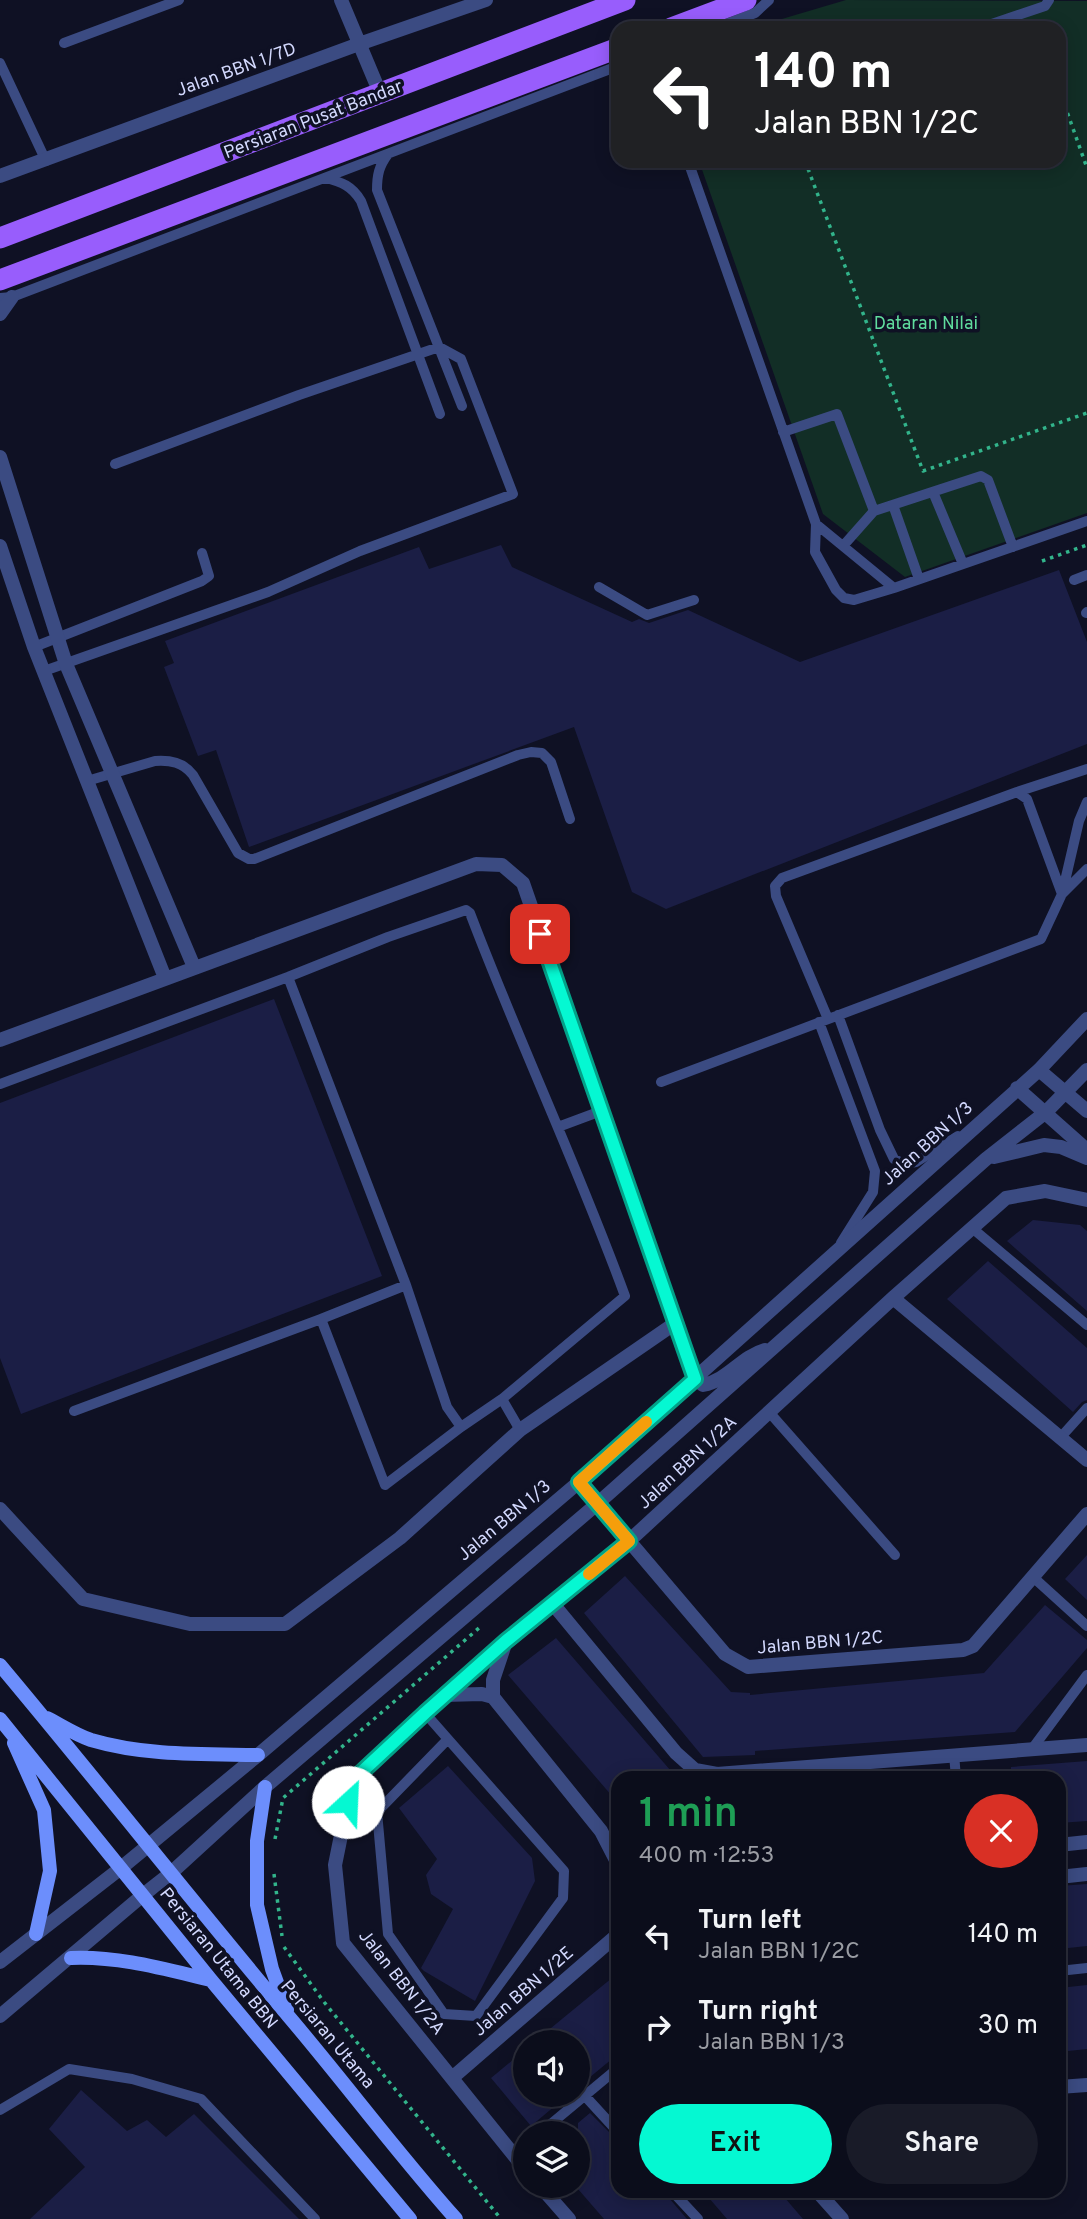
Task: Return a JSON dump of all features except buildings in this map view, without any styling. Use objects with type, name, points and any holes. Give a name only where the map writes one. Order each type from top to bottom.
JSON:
[{"type":"main road","name":"Persiaran Pusat Bandar","points":[[0,238],[625,0]]},
{"type":"main road","points":[[690,21],[746,0]]},
{"type":"main road","points":[[4,292],[611,51]]},
{"type":"main road","name":"Persiaran Utama BBN","points":[[0,1665],[171,1873]]},
{"type":"main road","points":[[43,1716],[89,1739],[127,1748],[152,1752],[258,1755]]},
{"type":"main road","points":[[3,1723],[44,1810],[50,1871],[36,1934]]},
{"type":"main road","name":"Persiaran Utama BBN","points":[[3,1723],[211,1980],[410,2219]]},
{"type":"main road","points":[[265,1787],[257,1841],[257,1905],[272,1969],[290,2018]]},
{"type":"main road","name":"Persiaran Utama","points":[[171,1873],[456,2219]]},
{"type":"main road","points":[[71,1958],[101,1957],[135,1962],[211,1980]]},
{"type":"street","points":[[341,0],[380,93]]},
{"type":"street","name":"Jalan BBN 1/7D","points":[[0,176],[486,0]]},
{"type":"street","points":[[0,314],[4,292]]},
{"type":"street","points":[[0,457],[66,664],[194,967]]},
{"type":"street","points":[[0,546],[34,647],[165,978]]},
{"type":"street","points":[[0,1040],[476,864],[502,865],[523,883],[695,1379],[703,1385],[716,1382],[759,1351],[778,1345]]},
{"type":"street","name":"Jalan BBN 1/3","points":[[0,1962],[121,1868],[258,1755],[579,1482],[1039,1070],[1087,1019]]},
{"type":"street","points":[[1039,1070],[1087,1111]]},
{"type":"street","points":[[0,2016],[171,1873],[265,1787],[597,1504],[986,1159],[1046,1112],[1087,1070]]},
{"type":"street","points":[[1017,1088],[1087,1150]]},
{"type":"street","points":[[986,1159],[1044,1145],[1061,1147],[1087,1158]]},
{"type":"street","name":"Jalan BBN 1/2A","points":[[513,2155],[343,1943],[335,1865],[352,1781],[506,1641],[629,1541],[1006,1198],[1045,1191],[1087,1200]]},
{"type":"street","points":[[893,1298],[1087,1460]]},
{"type":"street","points":[[0,1509],[83,1599],[190,1624],[285,1624],[400,1538],[520,1430],[674,1324]]},
{"type":"street","name":"Jalan BBN 1/2C","points":[[579,1482],[725,1654],[748,1667],[962,1650],[973,1646],[1087,1514]]},
{"type":"street","points":[[553,1604],[676,1753],[695,1770],[700,1771]]},
{"type":"street","points":[[493,1697],[493,1681],[506,1641]]},
{"type":"street","points":[[444,1695],[482,1694],[493,1697],[601,1831],[611,1850]]},
{"type":"street","points":[[753,1771],[1087,1745]]},
{"type":"street","points":[[1066,1844],[1087,1842]]},
{"type":"street","points":[[1066,1876],[1087,1874]]},
{"type":"street","name":"Jalan BBN 1/2E","points":[[452,2078],[611,1940]]},
{"type":"street","points":[[1066,2086],[1087,2085]]},
{"type":"street","points":[[551,2198],[569,2219]]},
{"type":"street","points":[[823,2198],[842,2219]]},
{"type":"lane","points":[[64,43],[179,0]]},
{"type":"lane","points":[[734,21],[755,13],[769,0]]},
{"type":"lane","points":[[1001,21],[1045,6],[1049,0]]},
{"type":"lane","points":[[0,63],[46,161]]},
{"type":"lane","points":[[4,292],[325,178],[611,69]]},
{"type":"lane","points":[[388,154],[380,164],[377,190],[461,406]]},
{"type":"lane","points":[[690,168],[816,524],[815,552],[836,590],[844,598],[854,600],[894,588],[1087,521]]},
{"type":"lane","points":[[325,178],[343,182],[355,190],[361,201],[440,414]]},
{"type":"lane","points":[[44,671],[268,592],[360,551],[513,494],[461,359],[439,347],[299,395],[115,464]]},
{"type":"lane","points":[[783,432],[837,414],[874,511]]},
{"type":"lane","points":[[843,546],[874,511],[981,476],[988,480],[1013,547]]},
{"type":"lane","points":[[933,492],[963,564]]},
{"type":"lane","points":[[893,505],[919,579]]},
{"type":"lane","points":[[816,524],[894,588]]},
{"type":"lane","points":[[34,647],[202,581],[209,576],[202,553]]},
{"type":"lane","points":[[1074,580],[1087,575]]},
{"type":"lane","points":[[599,587],[647,615],[694,600]]},
{"type":"lane","points":[[87,781],[155,761],[166,761],[188,768],[238,853],[248,859],[307,840],[531,752],[542,752],[551,762],[570,819]]},
{"type":"lane","points":[[973,1128],[916,1162],[904,1164],[894,1158],[828,1019],[776,896],[775,886],[782,878],[1087,769]]},
{"type":"lane","points":[[1017,793],[1027,799],[1062,894]]},
{"type":"lane","points":[[661,1082],[1041,939],[1062,894],[1079,821],[1087,802]]},
{"type":"lane","points":[[1062,894],[1087,869]]},
{"type":"lane","points":[[0,1084],[466,910],[470,913],[597,1220],[625,1296],[502,1399],[386,1485],[321,1319]]},
{"type":"lane","points":[[288,977],[406,1285],[447,1407],[461,1427]]},
{"type":"lane","points":[[828,1019],[875,1171],[873,1192],[834,1254]]},
{"type":"lane","points":[[558,1127],[601,1111]]},
{"type":"lane","points":[[972,1228],[1087,1325]]},
{"type":"lane","points":[[74,1411],[406,1285]]},
{"type":"lane","points":[[502,1399],[520,1430]]},
{"type":"lane","points":[[1060,1438],[1087,1408]]},
{"type":"lane","points":[[769,1412],[895,1555]]},
{"type":"lane","points":[[1033,1577],[1087,1626]]},
{"type":"lane","points":[[1032,1749],[1087,1675]]},
{"type":"lane","points":[[425,1713],[448,1739],[564,1871],[563,1898],[476,2016],[444,2014],[388,1934],[377,1812],[448,1739]]},
{"type":"lane","points":[[954,1754],[955,1771]]},
{"type":"lane","points":[[1066,1970],[1087,1968]]},
{"type":"lane","points":[[0,2110],[69,2069],[132,2079],[201,2099],[316,2219]]},
{"type":"lane","points":[[590,2092],[611,2074]]},
{"type":"lane","points":[[590,2101],[611,2124]]},
{"type":"lane","points":[[555,2121],[572,2107]]},
{"type":"lane","points":[[678,2198],[698,2219]]},
{"type":"path","points":[[1066,109],[1087,168]]},
{"type":"path","points":[[807,168],[923,471],[1087,413]]},
{"type":"path","points":[[1042,561],[1087,545]]},
{"type":"path","points":[[274,1844],[284,1798],[482,1625]]},
{"type":"path","points":[[274,1868],[284,1947],[324,2002],[501,2219]]},
{"type":"green space","name":"Dataran Nilai","points":[[846,0],[1087,1],[1087,513],[905,577],[823,514],[701,168],[1066,168],[1066,21],[775,21]]},
{"type":"slow traffic","points":[[589,1574],[629,1541],[579,1482],[646,1422]]},
{"type":"route","points":[[348,1802],[352,1781],[425,1713],[506,1641],[629,1541],[579,1482],[695,1379],[540,934]]}]
